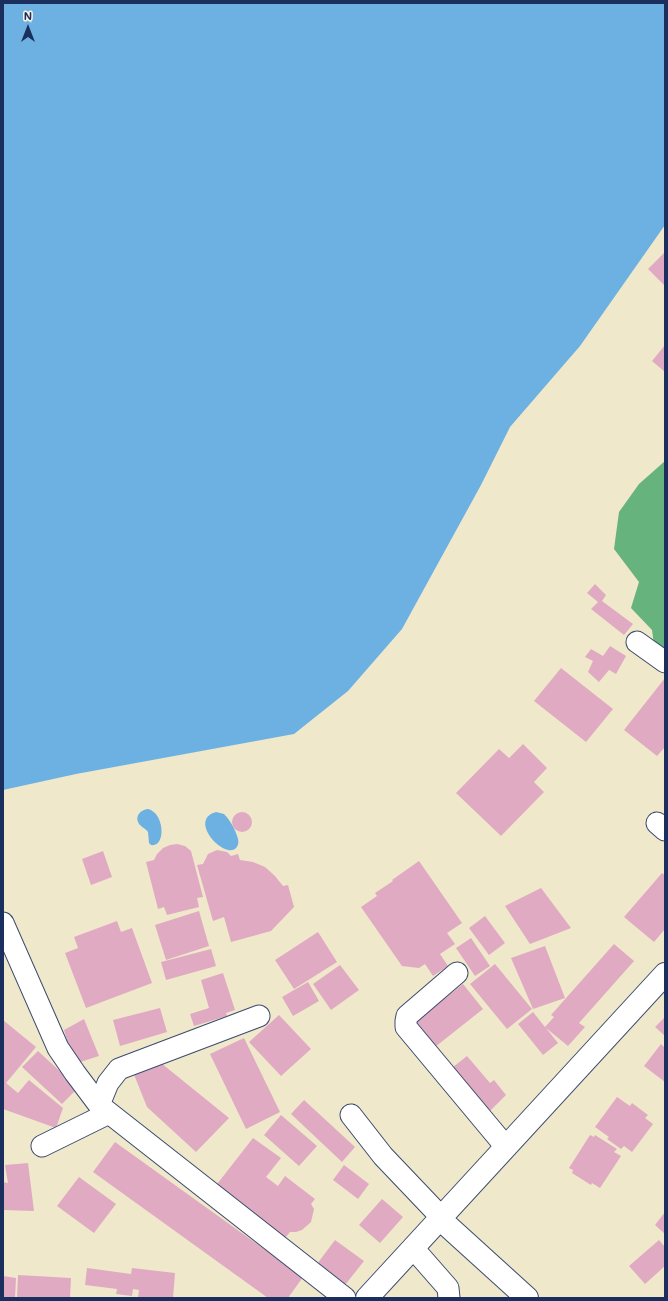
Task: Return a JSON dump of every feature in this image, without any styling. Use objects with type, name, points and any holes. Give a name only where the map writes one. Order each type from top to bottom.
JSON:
[{"type":"main road","points":[[372,1296],[413,1248],[665,974]]},
{"type":"main road","points":[[441,1218],[527,1298]]},
{"type":"street","points":[[637,642],[665,662]]},
{"type":"street","points":[[3,924],[58,1048],[75,1073],[104,1109],[345,1298]]},
{"type":"street","points":[[457,973],[407,1016],[406,1028],[506,1147]]},
{"type":"street","points":[[104,1109],[108,1083],[119,1069],[259,1016]]},
{"type":"street","points":[[42,1146],[104,1109]]},
{"type":"street","points":[[350,1115],[383,1156],[441,1218]]},
{"type":"street","points":[[413,1248],[448,1288],[449,1298]]},
{"type":"green space","points":[[665,461],[665,657],[655,652],[652,630],[631,608],[639,582],[614,549],[619,512],[639,484]]},
{"type":"water","points":[[3,3],[665,3],[665,225],[580,346],[510,427],[481,485],[402,629],[348,691],[294,734],[76,774],[3,790]]},
{"type":"water","points":[[148,809],[154,812],[158,817],[162,830],[159,841],[156,844],[151,845],[149,843],[148,832],[137,820],[138,815],[142,811]]},
{"type":"water","points":[[216,812],[224,814],[233,826],[238,840],[236,848],[231,850],[224,849],[211,838],[205,823],[208,816]]},
{"type":"building","points":[[665,252],[665,286],[648,269]]},
{"type":"building","points":[[665,345],[665,372],[652,361]]},
{"type":"building","points":[[595,584],[606,595],[602,601],[633,624],[624,635],[591,609],[598,602],[587,593]]},
{"type":"building","points":[[610,646],[626,656],[616,674],[609,670],[599,682],[588,672],[593,661],[585,657],[591,649],[603,656]]},
{"type":"building","points":[[561,668],[613,709],[586,742],[534,701]]},
{"type":"building","points":[[665,678],[665,747],[657,756],[624,730]]},
{"type":"building","points":[[523,744],[547,768],[534,782],[544,792],[501,836],[456,793],[499,749],[509,758]]},
{"type":"building","points":[[242,812],[249,815],[252,822],[249,829],[242,832],[235,829],[232,822],[235,815]]},
{"type":"building","points":[[177,844],[185,846],[191,851],[203,897],[197,898],[199,907],[167,915],[164,907],[158,909],[146,862],[154,860],[163,848]]},
{"type":"building","points":[[217,850],[227,852],[231,856],[238,854],[240,860],[253,862],[265,867],[283,886],[288,885],[294,907],[271,931],[231,942],[224,917],[213,921],[197,865],[203,864],[208,854]]},
{"type":"building","points":[[103,851],[112,877],[91,885],[82,859]]},
{"type":"building","points":[[419,861],[462,923],[447,933],[455,944],[440,954],[448,966],[433,976],[425,964],[419,968],[402,966],[361,907],[377,896],[375,893]]},
{"type":"building","points":[[662,873],[665,875],[665,929],[654,942],[624,917]]},
{"type":"building","points":[[541,888],[571,928],[530,944],[505,906]]},
{"type":"building","points":[[199,911],[209,946],[166,960],[155,925]]},
{"type":"building","points":[[485,916],[505,943],[489,955],[469,928]]},
{"type":"building","points":[[117,921],[121,932],[132,928],[152,983],[86,1008],[65,953],[78,948],[74,937]]},
{"type":"building","points":[[318,932],[337,962],[294,989],[275,960]]},
{"type":"building","points":[[471,938],[490,966],[475,976],[456,948]]},
{"type":"building","points":[[614,944],[634,961],[579,1023],[585,1027],[568,1046],[546,1028],[558,1043],[543,1055],[518,1024],[533,1012],[545,1027],[554,1017],[551,1015]]},
{"type":"building","points":[[545,946],[565,998],[533,1009],[511,958]]},
{"type":"building","points":[[211,949],[216,966],[166,980],[161,962]]},
{"type":"building","points":[[495,964],[532,1009],[507,1029],[470,984]]},
{"type":"building","points":[[340,965],[359,990],[331,1010],[313,984]]},
{"type":"building","points":[[223,973],[235,1010],[226,1013],[227,1016],[194,1026],[190,1014],[209,1008],[201,980]]},
{"type":"building","points":[[308,982],[319,1001],[293,1016],[282,997]]},
{"type":"building","points":[[463,984],[483,1009],[430,1051],[410,1026]]},
{"type":"building","points":[[160,1008],[167,1032],[120,1046],[113,1020]]},
{"type":"building","points":[[279,1015],[311,1049],[281,1076],[249,1042]]},
{"type":"building","points":[[665,1017],[665,1036],[655,1027]]},
{"type":"building","points":[[84,1019],[99,1056],[74,1064],[64,1030]]},
{"type":"building","points":[[3,1020],[36,1047],[6,1083],[18,1093],[29,1080],[63,1108],[56,1128],[3,1109]]},
{"type":"building","points":[[244,1038],[280,1112],[246,1129],[210,1054]]},
{"type":"building","points":[[661,1044],[665,1048],[665,1082],[644,1066]]},
{"type":"building","points":[[38,1051],[78,1088],[62,1104],[22,1067]]},
{"type":"building","points":[[467,1056],[490,1083],[494,1080],[506,1095],[485,1116],[448,1071]]},
{"type":"building","points":[[161,1063],[229,1118],[196,1152],[147,1107],[133,1072]]},
{"type":"building","points":[[617,1097],[630,1106],[632,1103],[648,1115],[645,1118],[653,1124],[632,1152],[624,1146],[621,1149],[607,1139],[609,1137],[595,1127]]},
{"type":"building","points":[[304,1100],[355,1147],[342,1162],[291,1114]]},
{"type":"building","points":[[281,1115],[317,1146],[299,1166],[264,1135]]},
{"type":"building","points":[[590,1135],[594,1137],[595,1135],[617,1149],[614,1152],[621,1156],[600,1188],[592,1183],[591,1185],[572,1173],[573,1170],[569,1168]]},
{"type":"building","points":[[253,1138],[281,1158],[266,1177],[278,1186],[285,1176],[315,1199],[311,1204],[314,1209],[311,1222],[302,1230],[290,1232],[285,1238],[214,1188]]},
{"type":"building","points":[[115,1142],[303,1277],[288,1298],[268,1298],[93,1172]]},
{"type":"building","points":[[28,1163],[34,1211],[3,1210],[3,1182],[8,1183],[5,1165]]},
{"type":"building","points":[[344,1165],[369,1184],[358,1199],[333,1180]]},
{"type":"building","points":[[79,1177],[116,1204],[94,1233],[57,1206]]},
{"type":"building","points":[[382,1199],[403,1217],[380,1243],[359,1225]]},
{"type":"building","points":[[665,1212],[665,1234],[655,1225]]},
{"type":"building","points":[[335,1240],[364,1261],[345,1285],[317,1264]]},
{"type":"building","points":[[659,1240],[665,1247],[665,1266],[645,1284],[629,1266]]},
{"type":"building","points":[[87,1268],[131,1274],[132,1268],[175,1273],[173,1298],[138,1298],[139,1290],[133,1289],[132,1296],[116,1294],[117,1289],[85,1285]]},
{"type":"building","points":[[18,1275],[71,1278],[70,1298],[17,1298]]},
{"type":"building","points":[[3,1276],[16,1278],[15,1298],[3,1298]]}]
